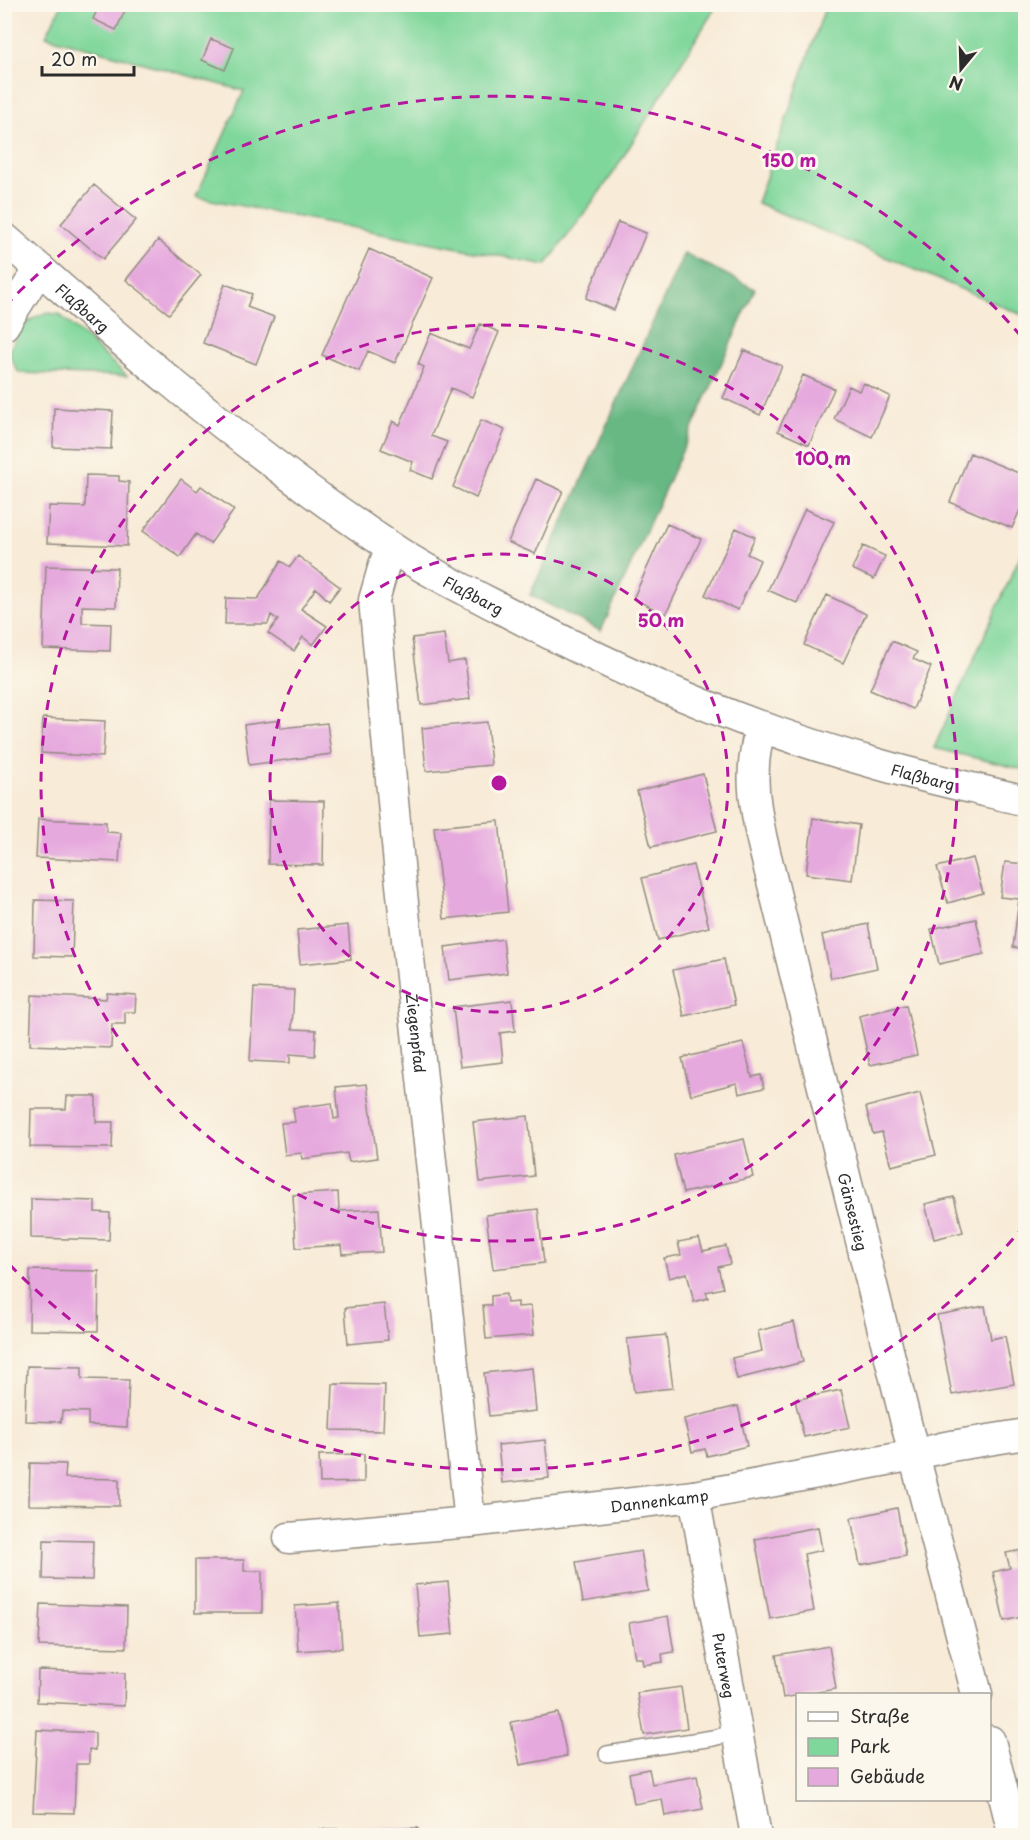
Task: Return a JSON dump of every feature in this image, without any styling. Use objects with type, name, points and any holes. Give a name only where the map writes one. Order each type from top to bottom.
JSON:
[{"type":"street","name":"Flaßbarg","points":[[4,238],[179,389],[276,465],[391,548],[547,633],[709,706],[761,726],[881,765],[1026,801]]},
{"type":"street","points":[[4,325],[41,270]]},
{"type":"street","name":"Ziegenpfad","points":[[391,548],[374,600],[400,875],[470,1522]]},
{"type":"street","name":"Gänsestieg","points":[[761,726],[752,771],[754,800],[762,840],[914,1455],[976,1693]]},
{"type":"street","name":"Dannenkamp","points":[[289,1538],[470,1522],[694,1496],[914,1455],[945,1447],[1026,1434]]},
{"type":"street","name":"Puterweg","points":[[694,1496],[756,1836]]},
{"type":"street","points":[[991,1745],[1014,1836]]},
{"type":"lane","points":[[607,1754],[737,1732]]},
{"type":"green space","points":[[62,4],[717,5],[612,175],[546,265],[196,197],[244,91],[46,36]]},
{"type":"green space","points":[[826,5],[1025,5],[1025,316],[757,203]]},
{"type":"green space","points":[[684,253],[755,289],[601,631],[530,595]]},
{"type":"green space","points":[[46,313],[59,314],[127,376],[19,373],[9,354],[15,339],[26,323]]},
{"type":"green space","points":[[1025,545],[1025,770],[934,748]]},
{"type":"building","points":[[100,4],[128,4],[116,30],[93,19]]},
{"type":"building","points":[[211,39],[234,48],[225,70],[202,60]]},
{"type":"building","points":[[94,185],[136,220],[103,259],[61,224]]},
{"type":"building","points":[[618,222],[646,233],[614,310],[586,298]]},
{"type":"building","points":[[158,240],[201,275],[169,314],[126,280]]},
{"type":"building","points":[[369,249],[433,278],[395,363],[368,351],[359,371],[322,355]]},
{"type":"building","points":[[225,284],[252,294],[247,307],[274,317],[256,364],[203,343]]},
{"type":"building","points":[[480,324],[499,332],[472,397],[451,388],[431,436],[447,442],[432,479],[410,470],[413,462],[381,449],[393,421],[400,425],[424,367],[418,364],[431,333],[469,349]]},
{"type":"building","points":[[744,350],[782,366],[760,415],[723,398]]},
{"type":"building","points":[[803,375],[834,389],[809,445],[778,431]]},
{"type":"building","points":[[863,383],[890,396],[872,437],[834,419],[849,386],[859,391]]},
{"type":"building","points":[[54,408],[113,411],[111,449],[53,447]]},
{"type":"building","points":[[481,420],[505,430],[476,498],[453,487]]},
{"type":"building","points":[[970,453],[1026,476],[1026,496],[1012,528],[950,502]]},
{"type":"building","points":[[86,475],[119,476],[119,481],[129,482],[127,546],[47,543],[49,506],[85,507]]},
{"type":"building","points":[[181,479],[197,491],[201,486],[234,510],[210,544],[196,534],[180,557],[143,531]]},
{"type":"building","points":[[536,479],[563,491],[535,554],[508,542]]},
{"type":"building","points":[[805,509],[834,522],[797,603],[768,590]]},
{"type":"building","points":[[667,524],[701,539],[666,614],[633,599]]},
{"type":"building","points":[[736,528],[755,537],[747,554],[760,560],[738,610],[705,595]]},
{"type":"building","points":[[863,546],[885,556],[874,579],[852,569]]},
{"type":"building","points":[[298,556],[340,587],[329,601],[316,588],[301,609],[327,626],[313,645],[303,637],[294,651],[268,633],[278,620],[271,615],[268,624],[225,624],[226,598],[258,599],[281,561],[290,567]]},
{"type":"building","points":[[46,566],[117,568],[116,607],[82,606],[82,623],[111,624],[110,651],[43,649]]},
{"type":"building","points":[[827,595],[866,614],[843,663],[804,645]]},
{"type":"building","points":[[444,634],[448,663],[465,660],[470,699],[421,705],[412,638]]},
{"type":"building","points":[[892,641],[917,652],[913,659],[931,667],[913,709],[870,690]]},
{"type":"building","points":[[43,718],[105,721],[103,757],[41,753]]},
{"type":"building","points":[[280,720],[281,728],[327,723],[331,754],[249,765],[244,725]]},
{"type":"building","points":[[487,722],[491,765],[426,771],[422,728]]},
{"type":"building","points":[[703,774],[717,831],[651,847],[637,791]]},
{"type":"building","points":[[269,800],[324,801],[323,865],[268,864]]},
{"type":"building","points":[[813,818],[859,825],[852,880],[806,874]]},
{"type":"building","points":[[38,819],[106,822],[106,832],[121,833],[119,862],[36,858]]},
{"type":"building","points":[[499,821],[508,912],[444,919],[434,827]]},
{"type":"building","points":[[973,858],[983,893],[948,903],[937,867]]},
{"type":"building","points":[[1005,862],[1026,864],[1026,949],[1013,947],[1019,899],[1000,897]]},
{"type":"building","points":[[693,865],[709,927],[658,940],[642,878]]},
{"type":"building","points":[[35,900],[74,901],[72,957],[34,956]]},
{"type":"building","points":[[976,919],[984,954],[939,964],[931,929]]},
{"type":"building","points":[[868,924],[877,968],[831,978],[822,935]]},
{"type":"building","points":[[348,925],[351,959],[300,964],[297,930]]},
{"type":"building","points":[[503,939],[507,973],[449,980],[445,947]]},
{"type":"building","points":[[724,959],[734,1005],[684,1016],[673,970]]},
{"type":"building","points":[[254,988],[294,990],[292,1029],[316,1030],[315,1056],[290,1054],[290,1063],[250,1061]]},
{"type":"building","points":[[107,993],[136,995],[135,1012],[125,1012],[125,1024],[112,1024],[111,1048],[30,1045],[32,995],[106,999]]},
{"type":"building","points":[[512,1000],[515,1031],[500,1033],[503,1062],[460,1067],[453,1007]]},
{"type":"building","points":[[906,1005],[917,1055],[870,1065],[859,1016]]},
{"type":"building","points":[[743,1043],[752,1077],[761,1075],[764,1088],[739,1094],[737,1083],[691,1095],[682,1058]]},
{"type":"building","points":[[367,1084],[377,1158],[349,1162],[347,1153],[302,1159],[301,1153],[285,1155],[281,1123],[295,1122],[293,1108],[332,1103],[334,1119],[339,1118],[336,1087]]},
{"type":"building","points":[[920,1093],[936,1155],[891,1166],[882,1132],[873,1134],[866,1107]]},
{"type":"building","points":[[67,1096],[96,1096],[96,1122],[113,1122],[112,1148],[30,1147],[31,1109],[66,1109]]},
{"type":"building","points":[[528,1116],[534,1176],[480,1182],[473,1122]]},
{"type":"building","points":[[744,1139],[753,1177],[683,1193],[674,1155]]},
{"type":"building","points":[[338,1192],[339,1211],[379,1209],[382,1252],[342,1254],[341,1245],[296,1248],[293,1195]]},
{"type":"building","points":[[954,1197],[963,1232],[934,1239],[925,1204]]},
{"type":"building","points":[[31,1199],[95,1201],[95,1212],[110,1213],[109,1240],[31,1238]]},
{"type":"building","points":[[538,1209],[544,1263],[493,1269],[486,1215]]},
{"type":"building","points":[[699,1238],[703,1251],[726,1246],[730,1264],[718,1267],[723,1288],[706,1292],[708,1298],[694,1302],[687,1273],[669,1278],[664,1258],[681,1255],[678,1242]]},
{"type":"building","points":[[30,1270],[99,1271],[98,1331],[29,1330]]},
{"type":"building","points":[[506,1294],[507,1303],[518,1302],[518,1307],[531,1306],[534,1335],[486,1339],[483,1305],[491,1305],[491,1296]]},
{"type":"building","points":[[384,1304],[388,1340],[348,1344],[345,1308]]},
{"type":"building","points":[[985,1306],[991,1339],[1005,1336],[1014,1384],[952,1395],[937,1315]]},
{"type":"building","points":[[794,1322],[803,1362],[737,1379],[732,1358],[762,1351],[758,1331]]},
{"type":"building","points":[[666,1335],[673,1388],[634,1392],[627,1339]]},
{"type":"building","points":[[27,1366],[82,1367],[82,1379],[129,1380],[127,1427],[88,1425],[88,1412],[62,1411],[61,1422],[25,1421]]},
{"type":"building","points":[[532,1368],[536,1411],[489,1416],[484,1373]]},
{"type":"building","points":[[333,1384],[385,1385],[383,1431],[331,1430]]},
{"type":"building","points":[[841,1390],[850,1427],[804,1437],[795,1400]]},
{"type":"building","points":[[738,1406],[747,1446],[707,1456],[705,1449],[692,1452],[684,1419]]},
{"type":"building","points":[[545,1440],[549,1478],[502,1483],[498,1445]]},
{"type":"building","points":[[364,1454],[364,1482],[320,1483],[319,1455]]},
{"type":"building","points":[[30,1463],[66,1464],[65,1478],[119,1479],[119,1506],[29,1505]]},
{"type":"building","points":[[897,1508],[906,1556],[860,1565],[851,1518]]},
{"type":"building","points":[[818,1527],[822,1550],[804,1554],[814,1611],[770,1619],[755,1539]]},
{"type":"building","points":[[44,1540],[93,1541],[92,1580],[43,1579]]},
{"type":"building","points":[[1026,1549],[1026,1616],[1004,1621],[993,1572],[1010,1568],[1006,1553]]},
{"type":"building","points":[[641,1551],[648,1591],[583,1602],[576,1562]]},
{"type":"building","points":[[195,1560],[244,1560],[244,1571],[262,1571],[262,1613],[195,1613]]},
{"type":"building","points":[[448,1582],[453,1634],[420,1637],[415,1585]]},
{"type":"building","points":[[339,1603],[342,1648],[298,1651],[295,1606]]},
{"type":"building","points":[[41,1604],[127,1607],[126,1648],[39,1646]]},
{"type":"building","points":[[668,1616],[674,1652],[662,1654],[663,1662],[643,1665],[642,1658],[635,1658],[629,1623]]},
{"type":"building","points":[[829,1646],[836,1689],[796,1693],[796,1696],[783,1698],[776,1655]]},
{"type":"building","points":[[38,1670],[125,1673],[124,1706],[37,1702]]},
{"type":"building","points":[[681,1687],[687,1728],[644,1735],[637,1693]]},
{"type":"building","points":[[558,1713],[567,1756],[520,1765],[511,1722]]},
{"type":"building","points":[[37,1730],[95,1733],[95,1750],[89,1749],[89,1764],[76,1764],[74,1813],[33,1812]]},
{"type":"building","points":[[649,1769],[652,1784],[697,1776],[703,1809],[665,1816],[662,1799],[634,1804],[629,1773]]},
{"type":"building","points":[[418,1828],[418,1836],[320,1836],[320,1829]]}]
